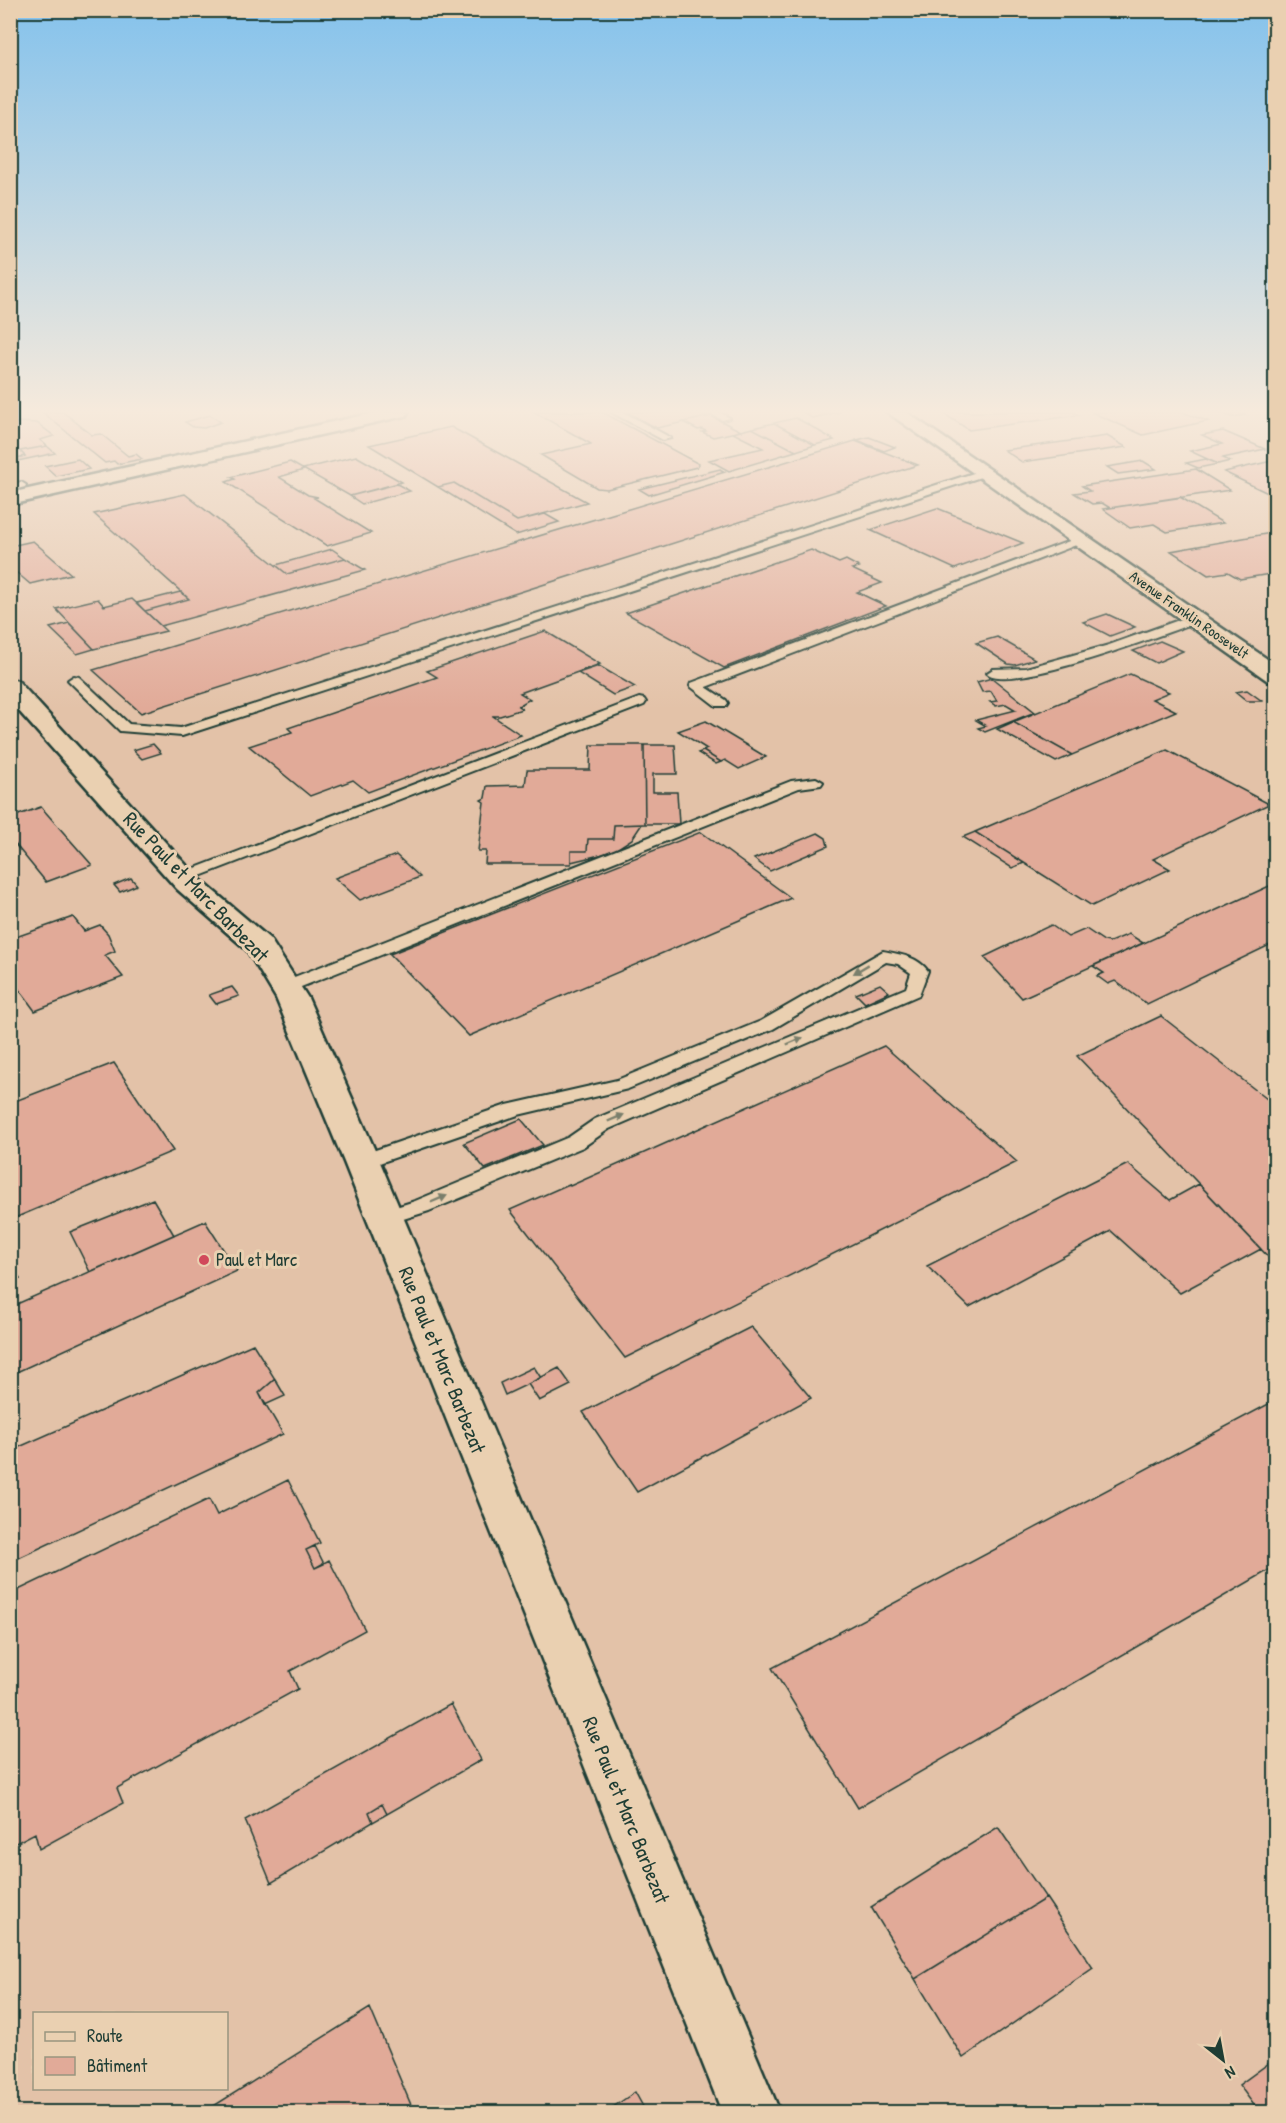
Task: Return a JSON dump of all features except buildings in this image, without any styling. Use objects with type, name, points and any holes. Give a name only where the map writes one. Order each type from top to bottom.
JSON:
[{"type":"street","name":"Avenue Franklin Roosevelt","points":[[1038,511],[1275,676]]},
{"type":"street","name":"Rue Paul et Marc Barbezat","points":[[10,686],[182,878],[259,945],[285,987],[362,1162],[750,2112]]},
{"type":"lane","points":[[74,680],[124,728],[182,732],[865,511]]},
{"type":"lane","points":[[721,703],[696,686],[1080,540]]},
{"type":"lane","points":[[993,673],[1027,672],[1113,648],[1193,619]]},
{"type":"lane","points":[[182,878],[639,702]]},
{"type":"lane","points":[[285,987],[796,784],[816,782]]},
{"type":"lane","points":[[362,1162],[514,1109],[622,1085],[767,1025],[883,956],[903,960],[920,971],[913,991],[602,1124],[576,1142],[422,1206],[384,1218]]},
{"type":"shaded area","points":[[11,511],[1275,511],[1275,2112],[11,2112]]},
{"type":"place","name":"Paul et Marc","points":[[204,1260]]}]
